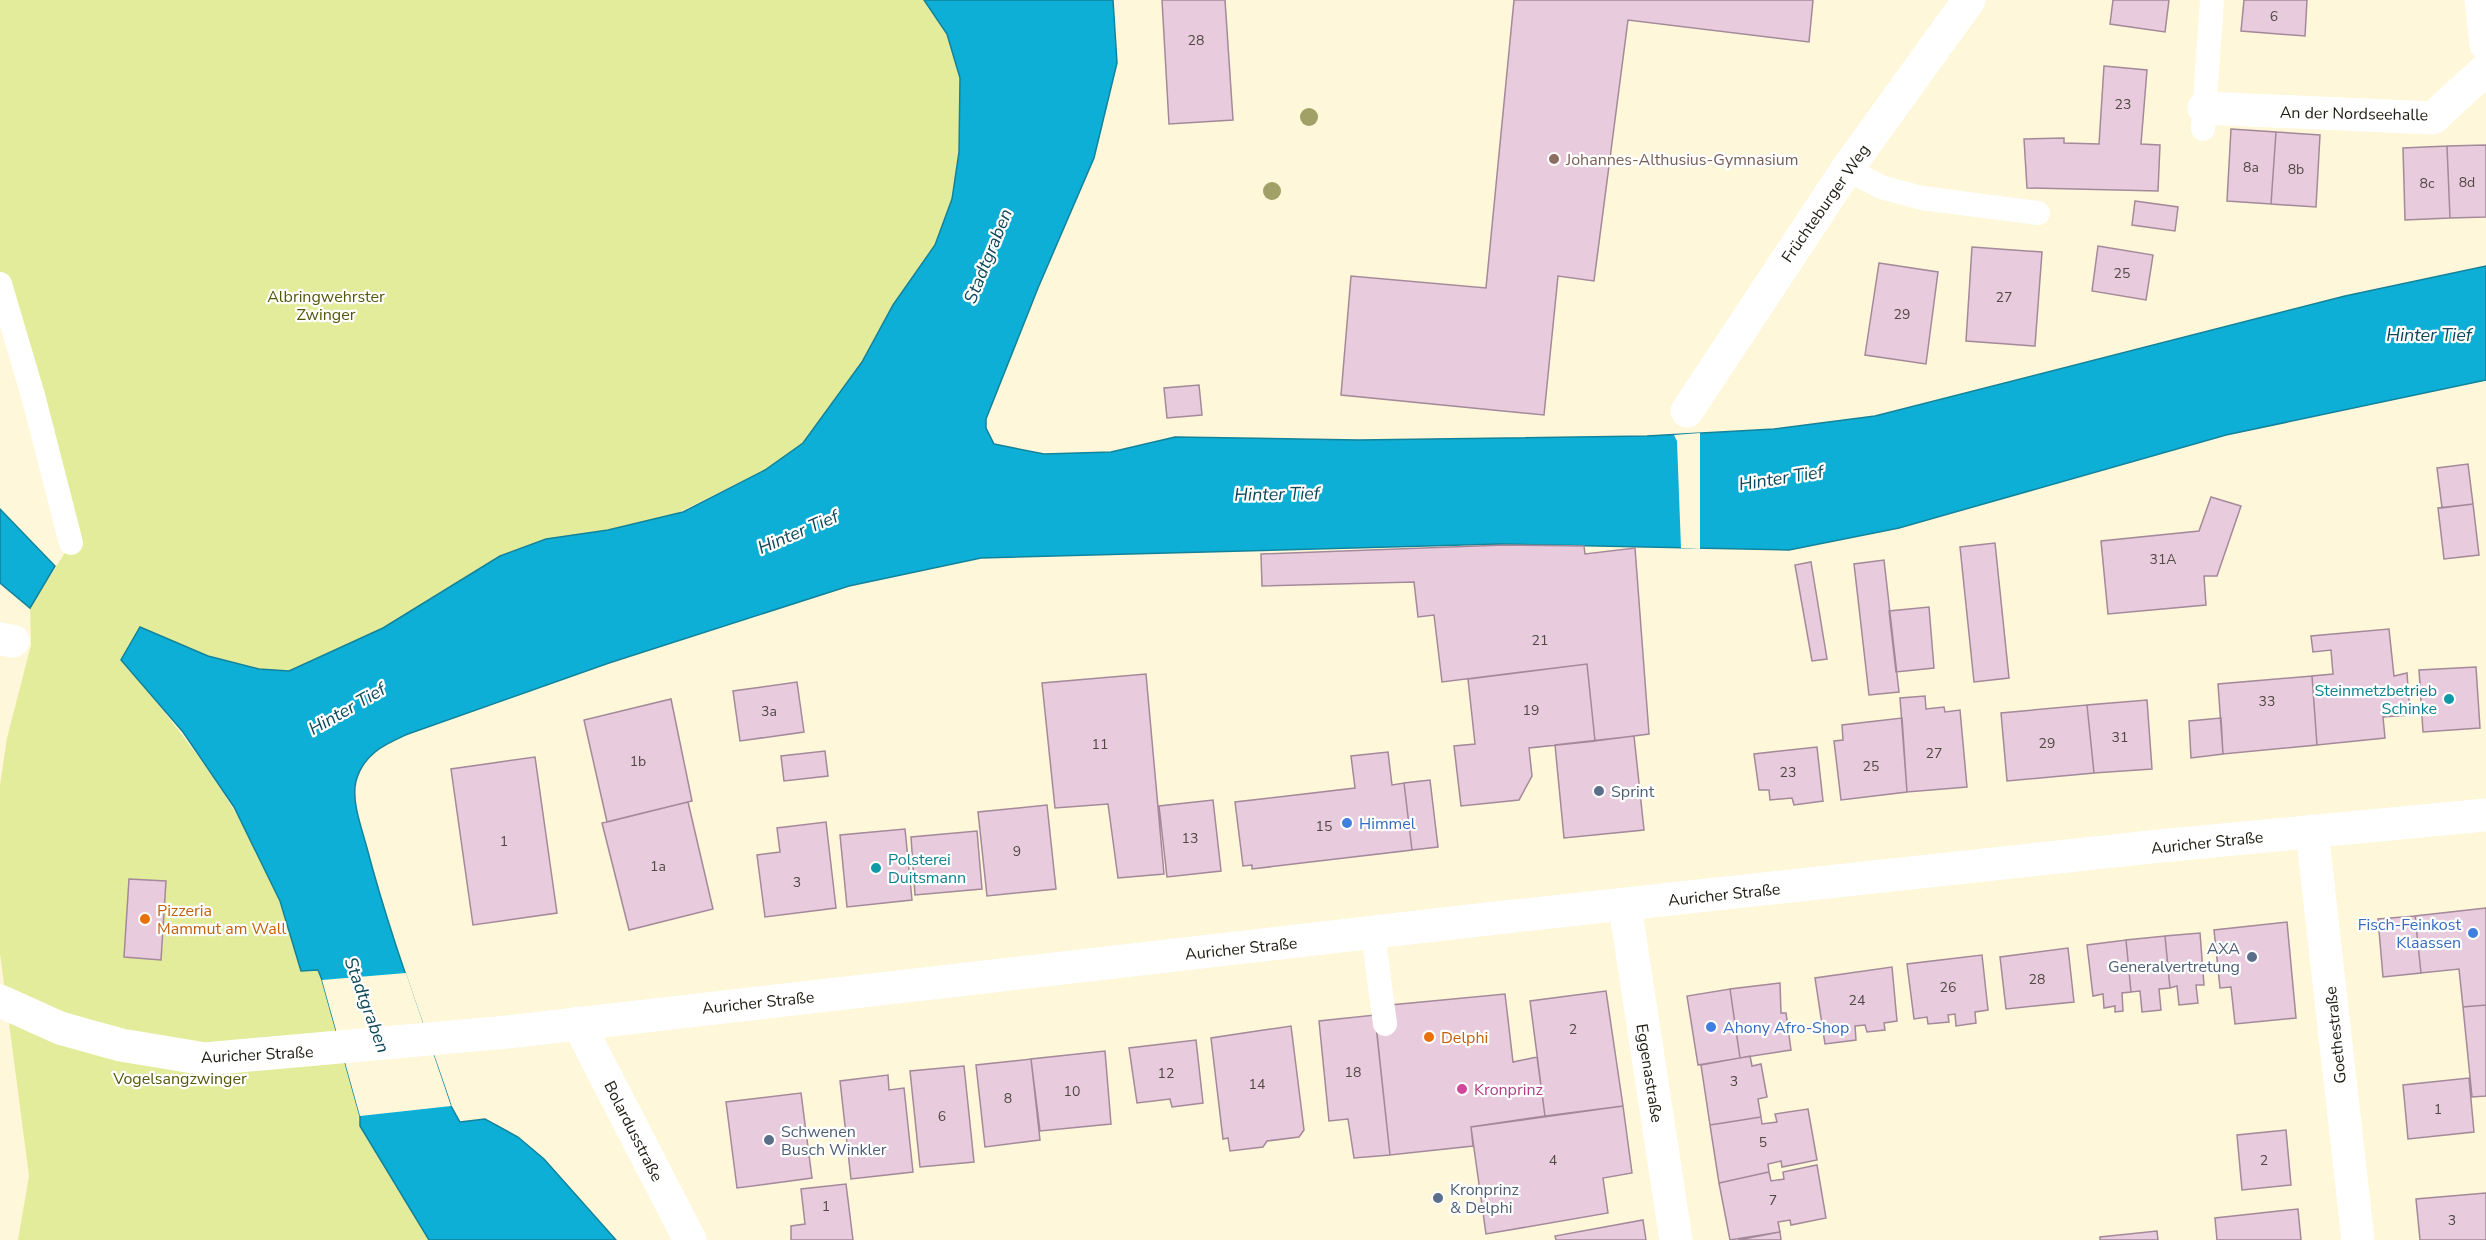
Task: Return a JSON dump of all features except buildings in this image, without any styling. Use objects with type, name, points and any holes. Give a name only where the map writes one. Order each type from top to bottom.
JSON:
[{"type":"street","name":"Früchteburger Weg","points":[[1687,411],[1847,169],[1969,0]]},
{"type":"street","points":[[2481,0],[2486,44]]},
{"type":"street","name":"An der Nordseehalle","points":[[2204,118],[2433,117],[2486,69]]},
{"type":"street","name":"Auricher Straße","points":[[1,1008],[113,1043],[205,1059],[341,1049],[429,1041],[1373,933],[2312,831],[2486,815]]},
{"type":"street","name":"Goethestraße","points":[[2312,831],[2358,1240]]},
{"type":"street","name":"Eggenastraße","points":[[1624,906],[1676,1240]]},
{"type":"street","name":"Bolardusstraße","points":[[578,1023],[690,1240]]},
{"type":"lane","points":[[2204,118],[2212,0]]},
{"type":"lane","points":[[1847,169],[1881,187],[1922,198],[2038,213]]},
{"type":"lane","points":[[0,284],[34,399],[71,543]]},
{"type":"lane","points":[[1373,933],[1385,1024]]},
{"type":"green space","name":"Albringwehrster Zwinger","points":[[0,0],[924,0],[947,34],[960,78],[959,152],[952,199],[935,245],[893,305],[862,362],[803,443],[765,470],[665,519],[500,556],[383,628],[289,671],[259,669],[208,656],[140,627],[121,660],[190,745],[230,803],[265,866],[280,900],[301,971],[318,970],[322,980],[360,1116],[360,1126],[429,1240],[18,1240],[29,1176],[0,954],[0,785],[7,738],[31,645],[30,608],[71,543],[0,284]]},
{"type":"water","points":[[924,0],[1113,0],[1117,63],[1094,158],[1038,288],[986,419],[986,428],[994,444],[1044,454],[1111,452],[1175,437],[1358,440],[1647,436],[1774,429],[1875,416],[2345,296],[2486,266],[2486,380],[2226,435],[1899,528],[1789,550],[1500,544],[981,558],[849,586],[609,663],[408,734],[383,746],[364,763],[356,781],[356,806],[386,913],[451,1106],[460,1122],[485,1119],[518,1137],[544,1159],[616,1240],[429,1240],[360,1126],[360,1116],[322,980],[318,970],[301,971],[280,901],[234,807],[183,732],[121,660],[140,627],[208,656],[259,669],[289,671],[383,628],[500,556],[546,539],[608,530],[683,512],[765,470],[803,443],[862,362],[893,305],[935,245],[952,199],[959,152],[960,78],[947,34]]},
{"type":"water","points":[[0,509],[55,566],[30,608],[0,583]]},
{"type":"pier","points":[[1700,433],[1700,549],[1681,548],[1677,441],[1674,435]]},
{"type":"pier","points":[[406,973],[451,1106],[360,1116],[322,980]]},
{"type":"place","name":"Johannes-Althusius-Gymnasium","points":[[1554,159]]},
{"type":"place","name":"Steinmetzbetrieb Schinke","points":[[2449,699]]},
{"type":"place","name":"Sprint","points":[[1599,791]]},
{"type":"place","name":"Himmel","points":[[1347,823]]},
{"type":"place","name":"Polsterei Duitsmann","points":[[876,868]]},
{"type":"place","name":"Pizzeria Mammut am Wall","points":[[145,919]]},
{"type":"place","name":"Fisch-Feinkost Klaassen","points":[[2473,933]]},
{"type":"place","name":"AXA Generalvertretung","points":[[2252,957]]},
{"type":"place","name":"Ahony Afro-Shop","points":[[1711,1027]]},
{"type":"place","name":"Delphi","points":[[1429,1037]]},
{"type":"place","name":"Kronprinz","points":[[1462,1089]]},
{"type":"place","name":"Schwenen Busch Winkler","points":[[769,1140]]},
{"type":"place","name":"Kronprinz & Delphi","points":[[1438,1198]]},
{"type":"water label","name":"Stadtgraben","points":[[988,256]]},
{"type":"water label","name":"Hinter Tief","points":[[2429,335]]},
{"type":"water label","name":"Hinter Tief","points":[[1781,478]]},
{"type":"water label","name":"Hinter Tief","points":[[1277,494]]},
{"type":"water label","name":"Hinter Tief","points":[[798,532]]},
{"type":"water label","name":"Hinter Tief","points":[[347,709]]},
{"type":"water label","name":"Stadtgraben","points":[[367,1005]]},
{"type":"park label","name":"Vogelsangzwinger","points":[[180,1078]]}]
